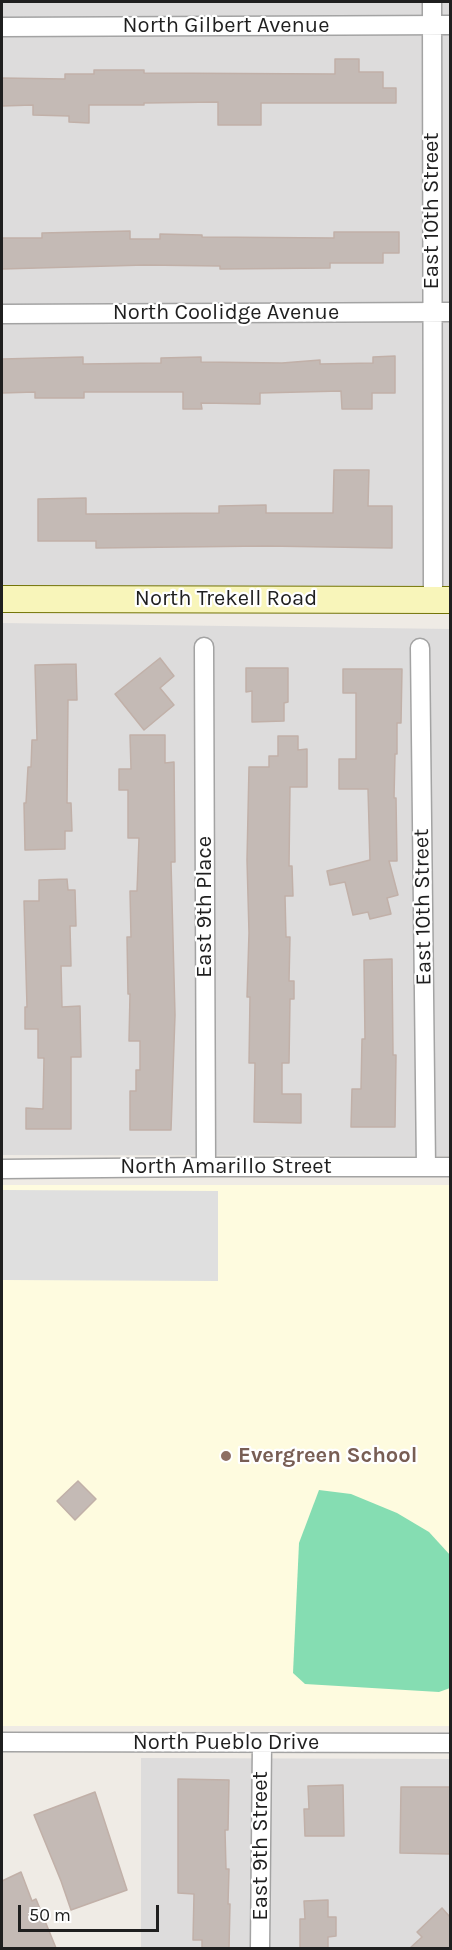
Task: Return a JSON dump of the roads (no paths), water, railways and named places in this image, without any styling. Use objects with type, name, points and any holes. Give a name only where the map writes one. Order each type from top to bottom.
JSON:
[{"type":"main road","name":"North Trekell Road","points":[[2,598],[442,600]]},
{"type":"street","name":"East 10th Street","points":[[432,2],[441,312],[442,600]]},
{"type":"street","name":"North Gilbert Avenue","points":[[2,27],[450,26]]},
{"type":"street","name":"North Coolidge Avenue","points":[[2,314],[441,312]]},
{"type":"street","name":"East 9th Place","points":[[204,647],[206,1167]]},
{"type":"street","name":"East 10th Street","points":[[420,648],[426,1167]]},
{"type":"street","name":"North Amarillo Street","points":[[2,1169],[450,1167]]},
{"type":"street","name":"North Pueblo Drive","points":[[2,1742],[450,1743]]},
{"type":"street","name":"East 9th Street","points":[[260,1948],[262,1743]]},
{"type":"place","name":"Evergreen School","points":[[226,1456]]}]
